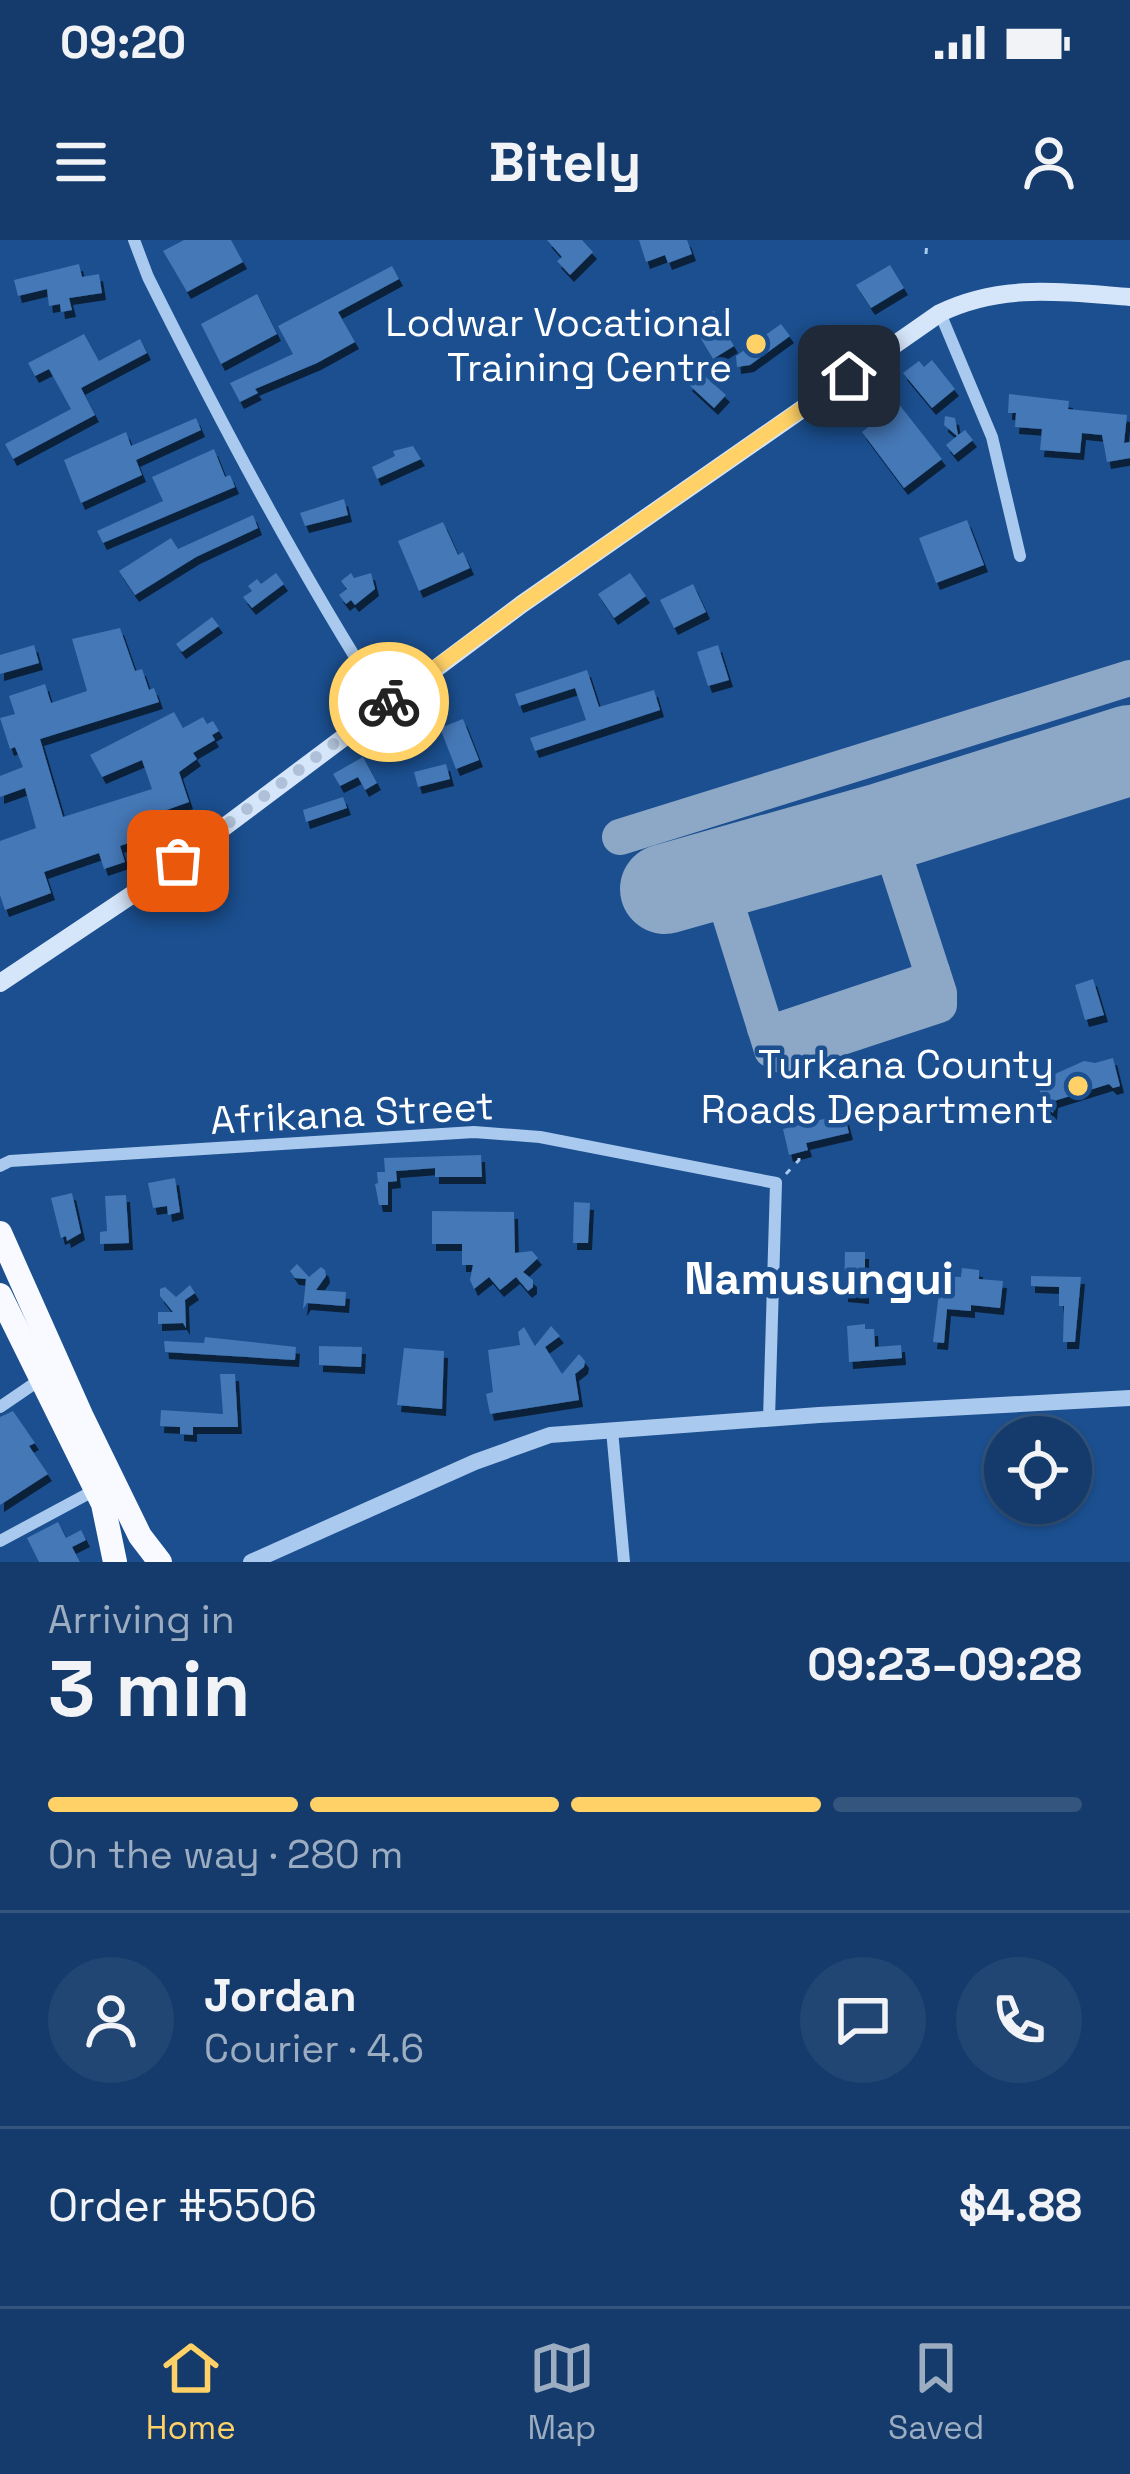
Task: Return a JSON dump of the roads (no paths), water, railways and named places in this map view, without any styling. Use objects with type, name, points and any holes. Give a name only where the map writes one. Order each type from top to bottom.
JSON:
[{"type":"highway","points":[[0,1234],[140,1536],[160,1562]]},
{"type":"highway","points":[[0,1295],[103,1504],[115,1562]]},
{"type":"main road","points":[[0,982],[148,884],[522,604],[940,313],[990,294],[1018,290],[1130,297]]},
{"type":"street","points":[[134,240],[148,277],[269,513],[385,705]]},
{"type":"street","points":[[940,313],[992,437],[1020,556]]},
{"type":"street","name":"Afrikana Street","points":[[0,1166],[10,1161],[474,1132],[540,1137],[776,1183],[769,1419]]},
{"type":"street","points":[[0,1407],[41,1379]]},
{"type":"street","points":[[251,1562],[516,1445],[550,1435],[1130,1398]]},
{"type":"street","points":[[612,1430],[624,1562]]},
{"type":"street","points":[[0,1540],[96,1490]]},
{"type":"place","name":"Lodwar Vocational Training Centre","points":[[756,344]]},
{"type":"place","name":"Turkana County Roads Department","points":[[1078,1086]]},
{"type":"district","name":"Namusungui","points":[[819,1278]]}]
